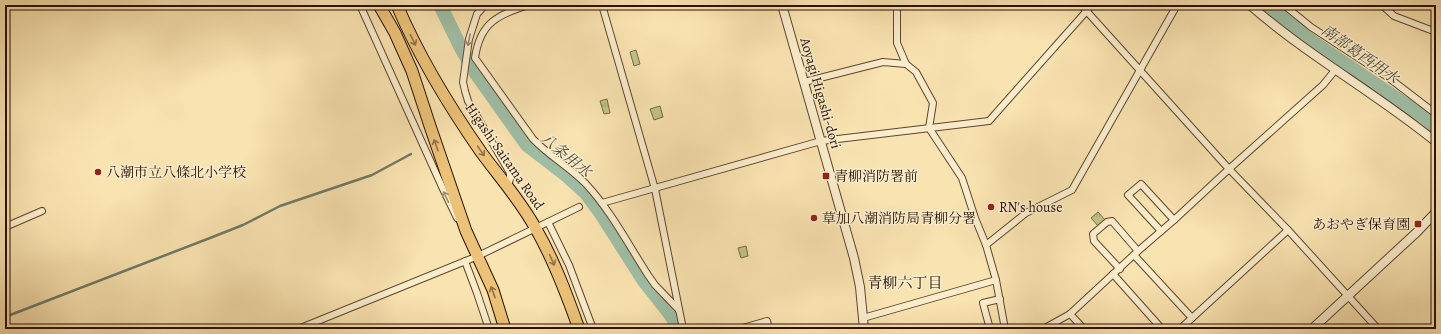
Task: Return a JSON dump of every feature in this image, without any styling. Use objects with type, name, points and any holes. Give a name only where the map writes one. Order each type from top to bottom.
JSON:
[{"type":"highway","points":[[379,5],[395,33],[412,71],[466,231],[492,290],[506,329]]},
{"type":"highway","name":"Higashi Saitama Road","points":[[397,5],[429,70],[482,153],[508,186],[536,228],[567,293],[579,329]]},
{"type":"highway","points":[[401,5],[402,17]]},
{"type":"street","points":[[360,5],[442,189],[466,231]]},
{"type":"street","points":[[485,5],[477,14],[471,32],[463,82],[468,100],[510,173],[508,186]]},
{"type":"street","points":[[505,5],[508,11]]},
{"type":"street","points":[[529,5],[508,11],[491,22],[479,38],[475,58],[533,139],[543,149],[570,168],[586,183],[602,203],[655,285],[679,310]]},
{"type":"street","points":[[602,5],[622,70],[655,189],[683,329]]},
{"type":"street","name":"Aoyagi Higashi-dori","points":[[782,5],[856,266],[860,287],[864,329]]},
{"type":"street","points":[[897,5],[897,43],[906,64],[916,72],[933,103],[930,128],[962,178],[975,218],[986,245],[996,280],[1005,329]]},
{"type":"street","points":[[1081,5],[1229,169],[1288,230],[1378,329]]},
{"type":"street","points":[[602,203],[821,141],[989,121],[1092,5]]},
{"type":"street","points":[[986,245],[1026,213],[1072,190],[1177,5]]},
{"type":"street","points":[[1250,5],[1291,38],[1378,98],[1436,142]]},
{"type":"street","points":[[1284,5],[1311,27],[1389,78],[1436,114]]},
{"type":"street","points":[[1382,5],[1394,16],[1436,32]]},
{"type":"street","points":[[804,82],[883,62],[906,64]]},
{"type":"street","points":[[1043,329],[1070,314],[1323,85],[1336,69]]},
{"type":"street","points":[[1161,231],[1128,195],[1141,184],[1174,220]]},
{"type":"street","points":[[298,329],[478,256],[578,207]]},
{"type":"street","points":[[5,227],[42,211]]},
{"type":"street","points":[[1312,329],[1417,232],[1436,212]]},
{"type":"street","points":[[1120,268],[1094,241],[1093,234],[1107,222],[1112,221],[1136,253],[1192,318]]},
{"type":"street","points":[[548,222],[568,264],[593,329]]},
{"type":"street","points":[[1180,329],[1288,230]]},
{"type":"street","points":[[464,261],[489,329]]},
{"type":"street","points":[[1113,274],[1162,329]]},
{"type":"street","points":[[863,318],[996,280]]},
{"type":"street","points":[[990,329],[983,303],[1000,299]]},
{"type":"street","points":[[1070,314],[1084,329]]},
{"type":"street","points":[[739,329],[767,321],[769,329]]},
{"type":"green space","points":[[636,50],[640,64],[634,66],[630,52]]},
{"type":"green space","points":[[607,99],[610,113],[604,114],[600,101]]},
{"type":"green space","points":[[660,106],[663,117],[654,120],[650,109]]},
{"type":"green space","points":[[1098,212],[1106,221],[1099,227],[1091,218]]},
{"type":"green space","points":[[746,246],[748,256],[741,258],[738,248]]},
{"type":"waterway","name":"八条用水","points":[[440,5],[461,48],[475,72],[527,145],[566,175],[586,193],[600,212],[644,281],[670,314],[675,322],[676,329]]},
{"type":"waterway","name":"南部葛西用水","points":[[1267,5],[1310,40],[1427,119],[1436,127]]},
{"type":"waterway","points":[[5,317],[243,225],[280,206],[372,175],[411,154]]},
{"type":"place","name":"八潮市立八條北小学校","points":[[98,172]]},
{"type":"place","name":"青柳消防署前","points":[[826,176]]},
{"type":"place","name":"RN's house","points":[[991,207]]},
{"type":"place","name":"草加八潮消防局青柳分署","points":[[814,218]]},
{"type":"place","name":"あおやぎ保育園","points":[[1418,224]]},
{"type":"district","name":"青柳六丁目","points":[[905,283]]}]
